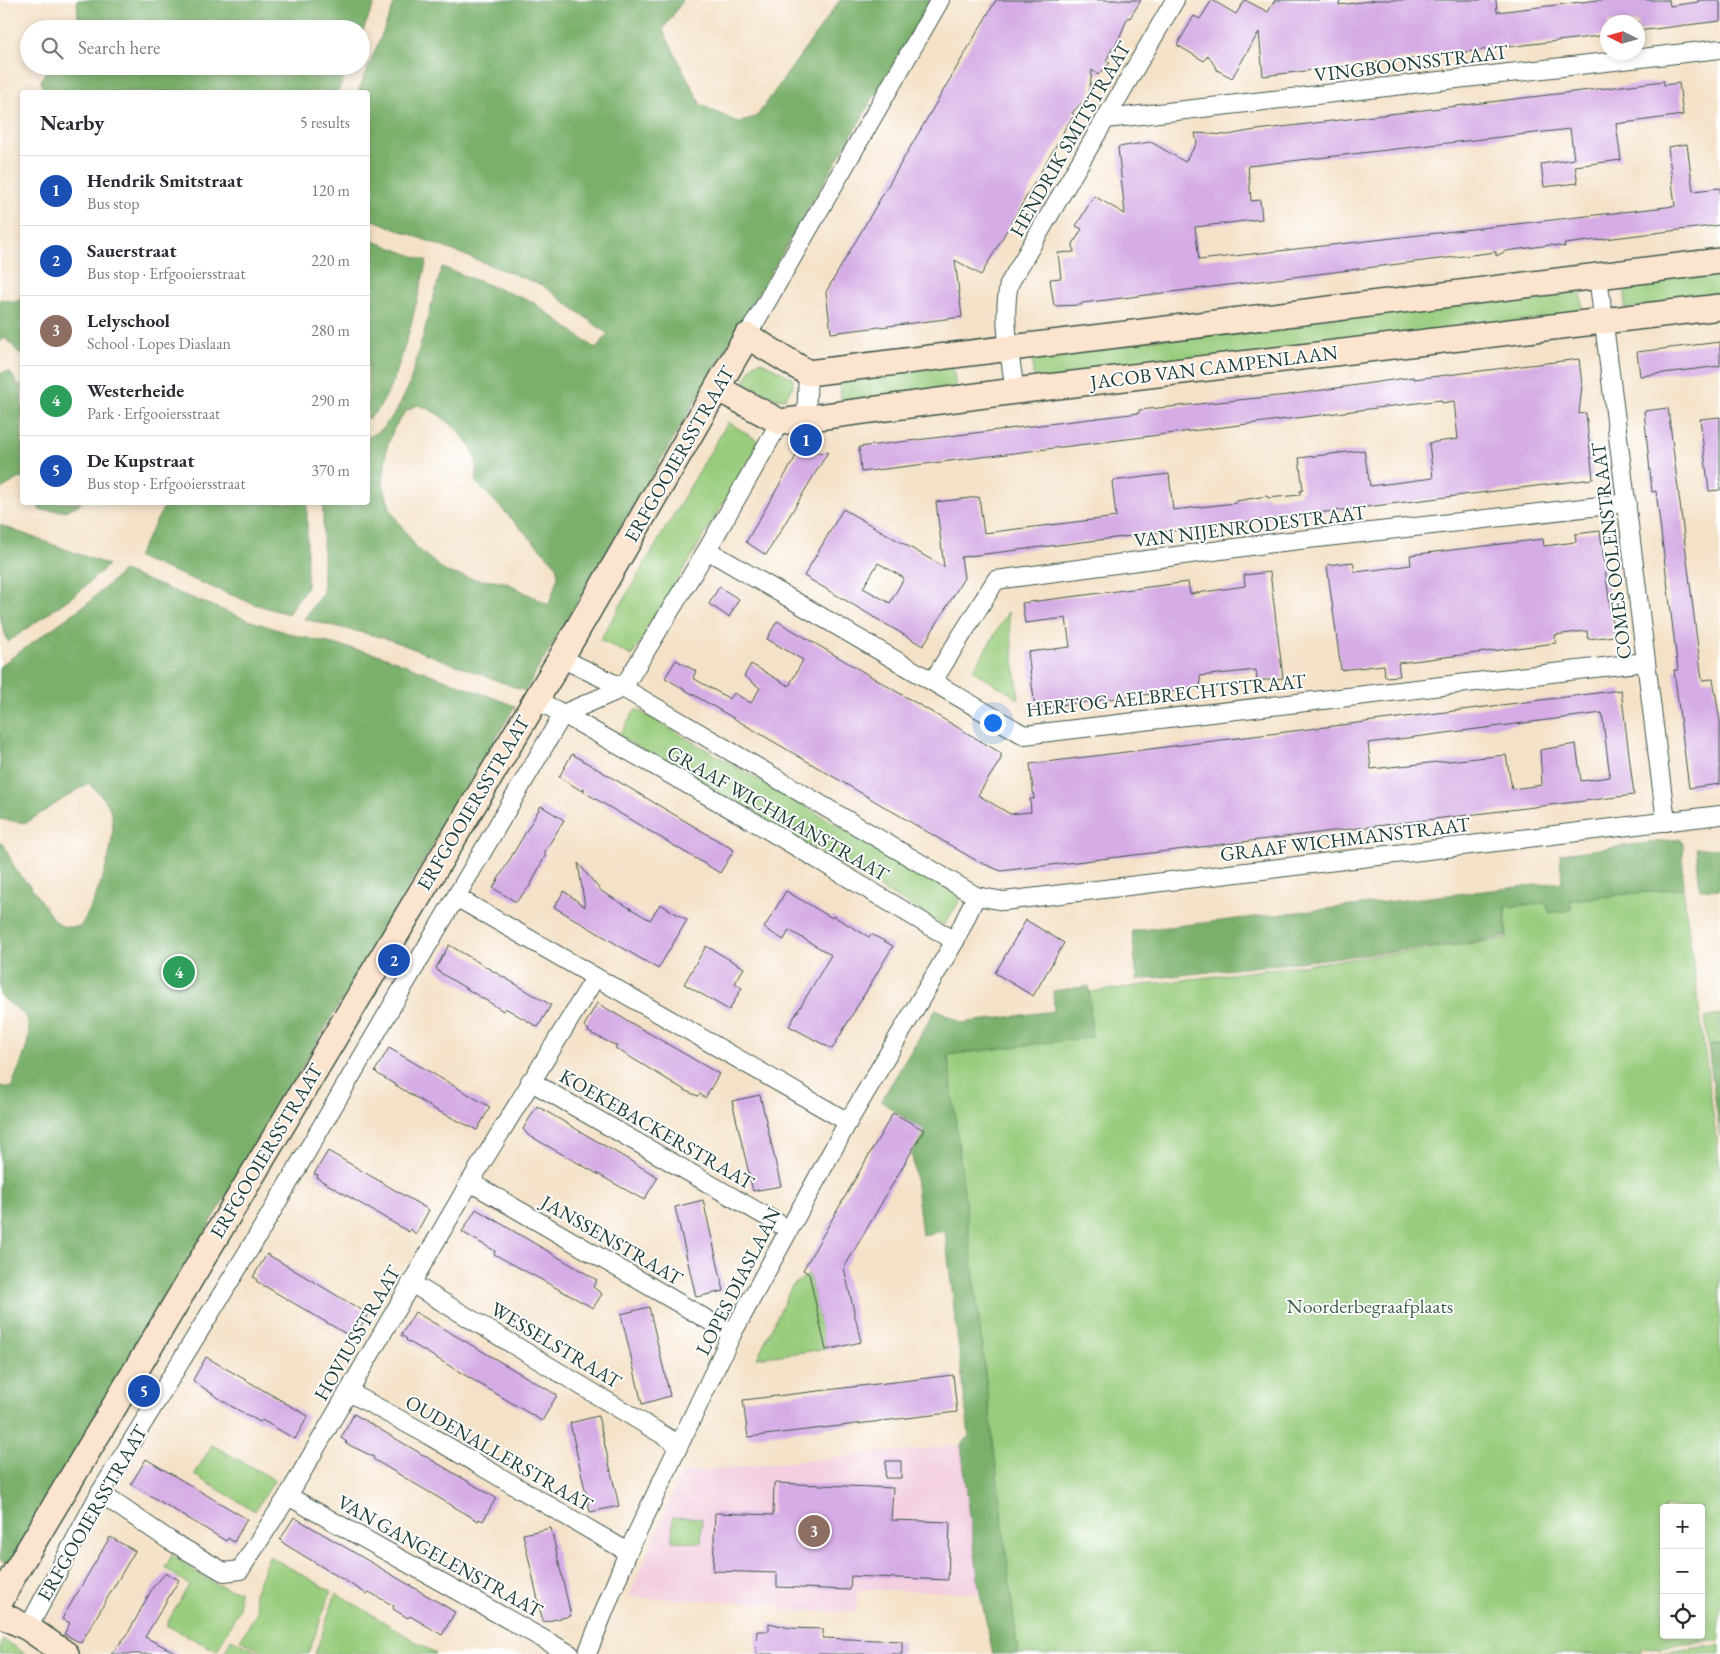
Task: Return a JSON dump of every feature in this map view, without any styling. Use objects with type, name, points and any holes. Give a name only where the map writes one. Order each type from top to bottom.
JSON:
[{"type":"street","name":"ERFGOOIERSSTRAAT","points":[[0,1602],[18,1567],[561,658],[940,0]]},
{"type":"street","name":"HENDRIK SMITSTRAAT","points":[[1015,391],[1009,347],[1006,298],[1009,284],[1175,0]]},
{"type":"street","name":"VINGBOONSSTRAAT","points":[[1106,119],[1720,48]]},
{"type":"street","points":[[747,336],[808,373],[1720,261]]},
{"type":"street","name":"COMES OOLENSTRAAT","points":[[1598,276],[1666,822]]},
{"type":"street","name":"JACOB VAN CAMPENLAAN","points":[[780,422],[1015,391],[1720,307]]},
{"type":"street","points":[[806,418],[808,373]]},
{"type":"street","points":[[623,688],[707,550],[780,422],[716,388]]},
{"type":"street","name":"VAN NIJENRODESTRAAT","points":[[933,681],[996,580],[1273,543],[1627,503]]},
{"type":"street","name":"HERTOG AELBRECHTSTRAAT","points":[[707,550],[1024,735],[1646,662]]},
{"type":"street","name":"GRAAF WICHMANSTRAAT","points":[[561,658],[623,688],[976,896],[1004,901],[1720,816]]},
{"type":"street","name":"ERFGOOIERSSTRAAT","points":[[28,1628],[100,1493],[255,1240],[563,714],[623,688]]},
{"type":"street","name":"GRAAF WICHMANSTRAAT","points":[[535,700],[758,824],[955,941]]},
{"type":"street","points":[[955,941],[976,896]]},
{"type":"street","points":[[456,897],[848,1122]]},
{"type":"street","name":"LOPES DIASLAAN","points":[[587,1654],[628,1552],[732,1334],[788,1228],[848,1122],[955,941]]},
{"type":"street","name":"HOVIUSSTRAAT","points":[[100,1493],[169,1540],[224,1572],[240,1570],[288,1496],[470,1182],[530,1081],[595,978]]},
{"type":"street","name":"KOEKEBACKERSTRAAT","points":[[530,1081],[788,1228]]},
{"type":"street","name":"JANSSENSTRAAT","points":[[470,1182],[732,1334]]},
{"type":"street","name":"WESSELSTRAAT","points":[[411,1283],[678,1444]]},
{"type":"street","name":"OUDENALLERSTRAAT","points":[[349,1392],[428,1434],[628,1552]]},
{"type":"street","name":"VAN GANGELENSTRAAT","points":[[288,1496],[570,1654]]},
{"type":"street","points":[[0,1614],[28,1628],[66,1654]]},
{"type":"shaded area","points":[[961,1445],[980,1593],[858,1589],[856,1612],[781,1610],[781,1604],[629,1597],[681,1473]]},
{"type":"green space","points":[[77,0],[376,0],[367,20],[78,20]]},
{"type":"green space","points":[[396,0],[683,0],[663,30],[701,105],[739,123],[757,116],[840,0],[931,0],[525,691],[385,638],[304,619],[323,592],[323,505],[370,505],[370,436],[382,429],[397,410],[409,386],[442,267],[533,302],[596,349],[608,334],[542,285],[370,219],[370,90],[359,90],[365,75],[370,75],[370,63]],"holes":[[[417,405],[432,411],[454,427],[471,447],[474,455],[476,482],[556,565],[558,576],[549,605],[505,582],[479,580],[446,572],[417,548],[391,511],[383,484],[387,447],[394,428],[405,412]]]},
{"type":"green space","points":[[44,75],[345,75],[339,90],[43,90],[41,81]]},
{"type":"green space","points":[[370,240],[427,261],[405,347],[388,392],[378,409],[370,417]]},
{"type":"green space","points":[[1720,268],[1720,297],[1625,309],[1625,282]]},
{"type":"green space","points":[[1576,287],[1581,291],[1583,313],[1038,382],[1033,375],[1032,355]]},
{"type":"green space","points":[[0,299],[15,302],[20,300],[20,354],[5,338],[0,342]]},
{"type":"green space","points":[[760,361],[793,378],[793,386],[785,399],[776,398],[744,382],[753,365]]},
{"type":"green space","points":[[953,366],[956,388],[841,401],[840,378]]},
{"type":"green space","points":[[10,372],[17,384],[20,385],[20,478],[0,490],[0,374]]},
{"type":"green space","points":[[728,422],[760,442],[632,656],[600,640]]},
{"type":"green space","points":[[40,505],[78,505],[65,511],[39,510]]},
{"type":"green space","points":[[165,505],[307,505],[307,586],[288,614],[254,604],[137,557]]},
{"type":"green space","points":[[0,525],[108,565],[80,591],[8,642],[0,618]]},
{"type":"green space","points":[[123,571],[248,620],[294,635],[380,655],[515,706],[9,1565],[0,1560],[0,1086],[11,1088],[23,1059],[28,1037],[28,1026],[26,1017],[0,996],[0,843],[4,845],[15,869],[33,890],[53,919],[64,927],[80,927],[104,874],[113,829],[109,807],[88,783],[26,823],[0,819],[0,666],[89,602]]},
{"type":"green space","points":[[1008,612],[1019,699],[973,671]]},
{"type":"green space","points":[[636,709],[962,897],[944,925],[619,736]]},
{"type":"green space","points":[[1680,839],[1683,844],[1683,888],[1571,900],[1571,910],[1550,913],[1545,903],[1505,907],[1506,937],[1137,980],[1132,931],[1562,882],[1560,854]]},
{"type":"green space","points":[[1696,848],[1720,849],[1720,889],[1700,890]]},
{"type":"green space","name":"Noorderbegraafplaats","points":[[1683,888],[1720,1167],[1720,1640],[1642,1649],[1642,1654],[1008,1654],[938,1047],[1087,1035],[1082,993],[1507,939],[1505,907]]},
{"type":"green space","points":[[1089,986],[1092,1037],[948,1055],[1018,1654],[993,1654],[980,1593],[961,1445],[969,1436],[945,1231],[922,1235],[912,1153],[925,1133],[881,1101],[936,1009],[962,1023],[1054,1011],[1053,991]]},
{"type":"green space","points":[[1720,1015],[1720,1044],[1708,1046],[1705,1018]]},
{"type":"green space","points":[[1720,1044],[1720,1136],[1708,1046]]},
{"type":"green space","points":[[809,1274],[826,1349],[757,1358],[792,1286]]},
{"type":"green space","points":[[212,1445],[275,1480],[255,1511],[194,1475]]},
{"type":"green space","points":[[673,1517],[702,1518],[701,1543],[672,1541]]},
{"type":"green space","points":[[172,1555],[212,1582],[239,1591],[239,1609],[217,1651],[166,1625],[189,1585],[165,1568]]},
{"type":"green space","points":[[269,1556],[331,1591],[308,1654],[268,1654],[240,1640],[257,1612],[254,1594]]},
{"type":"green space","points":[[336,1593],[350,1601],[436,1654],[315,1654]]},
{"type":"green space","points":[[231,1639],[263,1654],[224,1654]]},
{"type":"green space","points":[[4,1640],[27,1654],[0,1654],[0,1647]]},
{"type":"green space","points":[[1720,1645],[1720,1654],[1649,1654]]},
{"type":"building","points":[[996,0],[1141,0],[1130,18],[1128,17],[1115,48],[1113,47],[1106,61],[1110,63],[1098,75],[1092,70],[1089,95],[1072,113],[1075,115],[1065,128],[1059,143],[981,275],[955,260],[962,317],[831,333],[826,292]]},
{"type":"building","points":[[1212,0],[1236,14],[1245,0],[1268,12],[1275,0],[1340,0],[1339,5],[1377,0],[1496,0],[1497,12],[1598,0],[1669,0],[1670,6],[1698,2],[1698,0],[1720,0],[1720,21],[1645,30],[1645,15],[1600,15],[1600,36],[1263,76],[1259,32],[1232,78],[1217,70],[1208,55],[1204,61],[1177,45],[1194,16],[1200,19]]},
{"type":"building","points":[[1664,81],[1664,85],[1679,83],[1683,115],[1616,124],[1621,160],[1575,166],[1578,183],[1544,187],[1541,164],[1574,159],[1570,129],[1248,166],[1251,201],[1260,200],[1262,219],[1195,227],[1199,260],[1675,206],[1668,147],[1687,144],[1693,191],[1720,188],[1720,225],[1564,244],[1565,247],[1550,245],[1506,251],[1496,256],[1496,252],[1082,303],[1081,305],[1054,306],[1050,279],[1061,278],[1058,253],[1074,252],[1073,244],[1082,229],[1076,226],[1094,196],[1125,214],[1118,147],[1151,142],[1185,162],[1197,143],[1195,133],[1228,135]]},
{"type":"building","points":[[1720,342],[1720,366],[1640,376],[1637,352]]},
{"type":"building","points":[[1579,359],[1582,385],[1579,414],[1586,413],[1593,479],[961,557],[964,578],[923,646],[804,576],[843,509],[944,567],[936,502],[979,497],[984,533],[1116,517],[1112,481],[1169,474],[1173,510],[1236,503],[1236,501],[1267,496],[1268,498],[1300,495],[1300,491],[1303,490],[1299,458],[1364,450],[1370,486],[1433,478],[1429,443],[1458,439],[1454,401],[1442,403],[1441,400],[861,472],[859,447],[1139,413],[1139,410],[1288,395],[1414,377],[1414,379]],"holes":[[[878,563],[904,578],[890,603],[863,588]]]},
{"type":"building","points":[[1668,408],[1702,680],[1713,679],[1720,721],[1720,784],[1689,788],[1674,670],[1678,670],[1656,491],[1652,492],[1644,411]]},
{"type":"building","points":[[1720,417],[1720,490],[1709,491],[1700,419]]},
{"type":"building","points":[[799,451],[804,454],[828,452],[766,555],[746,542]]},
{"type":"building","points":[[1600,531],[1614,636],[1588,639],[1587,631],[1555,635],[1556,643],[1398,663],[1400,676],[1385,677],[1384,665],[1341,670],[1327,565],[1353,562],[1355,572],[1374,570],[1411,565],[1410,555],[1543,539],[1544,546],[1576,542],[1575,534]]},
{"type":"building","points":[[1270,572],[1283,678],[1257,681],[1256,670],[1200,676],[1201,688],[1035,708],[1028,652],[1070,647],[1066,618],[1025,623],[1022,603],[1188,582],[1190,594],[1245,586],[1244,575]]},
{"type":"building","points":[[719,587],[739,599],[729,617],[709,604]]},
{"type":"building","points":[[777,621],[1001,753],[1001,759],[978,795],[1010,814],[1031,812],[1030,799],[1034,799],[1030,764],[1621,690],[1634,795],[1001,871],[977,861],[665,678],[676,660],[696,671],[693,678],[730,699],[734,693],[751,703],[760,688],[744,676],[751,664],[789,686],[803,660],[767,639]],"holes":[[[1602,713],[1610,777],[1581,781],[1576,744],[1540,750],[1542,785],[1512,789],[1506,755],[1371,769],[1368,743]]]},
{"type":"building","points":[[572,754],[734,850],[720,873],[584,792],[584,788],[582,791],[559,777]]},
{"type":"building","points":[[541,806],[564,820],[544,853],[546,854],[530,886],[516,902],[493,888]]},
{"type":"building","points":[[578,863],[601,891],[650,920],[660,904],[687,920],[658,969],[554,907],[564,891],[585,907]]},
{"type":"building","points":[[786,891],[832,918],[833,916],[869,937],[871,934],[893,946],[832,1049],[789,1026],[831,955],[789,930],[784,940],[764,928]]},
{"type":"building","points":[[1026,920],[1064,943],[1033,996],[995,973]]},
{"type":"building","points":[[449,945],[551,1005],[538,1027],[505,1008],[503,1011],[439,972],[436,968]]},
{"type":"building","points":[[706,946],[744,968],[735,983],[742,988],[729,1010],[684,984]]},
{"type":"building","points":[[597,1003],[719,1074],[705,1098],[700,1094],[698,1096],[688,1092],[615,1048],[617,1046],[588,1032],[589,1030],[584,1026]]},
{"type":"building","points":[[389,1048],[490,1107],[477,1130],[434,1109],[378,1074],[375,1071]]},
{"type":"building","points":[[760,1095],[781,1186],[753,1191],[732,1101]]},
{"type":"building","points":[[537,1106],[658,1177],[644,1200],[528,1135],[523,1129]]},
{"type":"building","points":[[893,1113],[924,1130],[844,1268],[861,1342],[826,1350],[809,1274],[803,1270]]},
{"type":"building","points":[[328,1151],[429,1210],[416,1234],[410,1229],[409,1232],[317,1178],[318,1175],[314,1174]]},
{"type":"building","points":[[703,1200],[724,1291],[696,1297],[675,1207]]},
{"type":"building","points":[[476,1209],[597,1280],[593,1287],[602,1294],[593,1308],[494,1254],[495,1251],[462,1232]]},
{"type":"building","points":[[267,1254],[368,1314],[355,1337],[349,1333],[348,1335],[256,1281],[257,1279],[253,1277]]},
{"type":"building","points":[[649,1307],[670,1396],[642,1404],[621,1314]]},
{"type":"building","points":[[415,1312],[557,1395],[542,1421],[406,1340],[401,1335]]},
{"type":"building","points":[[206,1357],[308,1416],[295,1439],[262,1420],[260,1422],[231,1406],[196,1383],[193,1380]]},
{"type":"building","points":[[953,1375],[957,1412],[748,1437],[743,1400]]},
{"type":"building","points":[[354,1414],[496,1498],[483,1521],[479,1519],[478,1521],[373,1459],[374,1457],[345,1443],[347,1442],[341,1438]]},
{"type":"building","points":[[598,1416],[619,1506],[590,1512],[570,1423]]},
{"type":"building","points":[[146,1459],[247,1519],[234,1542],[228,1538],[226,1541],[131,1484]]},
{"type":"building","points":[[886,1461],[901,1461],[901,1478],[885,1478]]},
{"type":"building","points":[[774,1483],[893,1488],[891,1520],[950,1522],[948,1580],[851,1576],[850,1590],[777,1587],[777,1573],[713,1571],[715,1513],[773,1515]]},
{"type":"building","points":[[294,1517],[455,1612],[442,1635],[410,1616],[408,1618],[393,1609],[394,1606],[369,1592],[367,1594],[286,1545],[280,1540]]},
{"type":"building","points":[[551,1528],[571,1616],[543,1622],[523,1534]]},
{"type":"building","points":[[110,1537],[135,1551],[81,1643],[64,1634],[70,1623],[62,1619]]},
{"type":"building","points":[[166,1573],[179,1580],[145,1637],[178,1654],[111,1654],[127,1635],[153,1587]]},
{"type":"building","points":[[769,1623],[790,1628],[823,1629],[823,1638],[902,1641],[902,1654],[756,1654],[757,1631],[769,1631]]},
{"type":"place","name":"Hendrik Smitstraat","points":[[806,440]]},
{"type":"place","name":"Sauerstraat","points":[[394,960]]},
{"type":"place","name":"Westerheide","points":[[179,972]]},
{"type":"place","name":"De Kupstraat","points":[[144,1391]]},
{"type":"place","name":"Lelyschool","points":[[814,1531]]}]
